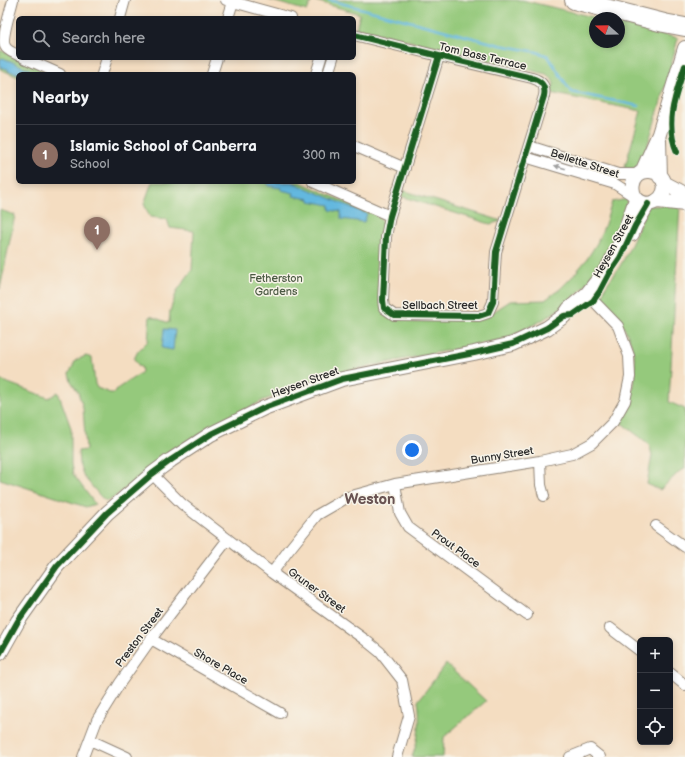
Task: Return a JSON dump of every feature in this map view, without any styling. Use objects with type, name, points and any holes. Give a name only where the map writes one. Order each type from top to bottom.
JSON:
[{"type":"highway","points":[[574,0],[665,18],[685,17]]},
{"type":"highway","points":[[617,0],[685,27]]},
{"type":"main road","name":"Heysen Street","points":[[659,134],[659,151],[662,180],[665,188],[664,193],[661,198],[644,200],[632,192],[632,185],[634,179],[640,173],[659,134],[685,48]]},
{"type":"main road","points":[[640,173],[646,171],[654,172],[662,180],[685,194]]},
{"type":"main road","name":"Heysen Street","points":[[0,653],[18,620],[57,566],[107,513],[152,474],[171,460],[211,434],[264,408],[342,379],[466,355],[513,344],[547,328],[564,316],[573,315],[590,298],[600,291],[620,258],[635,226],[644,200]]},
{"type":"main road","points":[[644,200],[685,204]]},
{"type":"street","points":[[13,0],[4,36],[4,42],[5,47],[16,54]]},
{"type":"street","points":[[121,16],[125,0]]},
{"type":"street","points":[[228,16],[229,1],[284,16]]},
{"type":"street","name":"Tom Bass Terrace","points":[[356,35],[537,79],[544,87],[544,96],[529,146]]},
{"type":"street","name":"Sellbach Street","points":[[439,56],[390,216],[386,237],[383,300],[384,308],[394,315],[479,316],[488,313],[493,302],[496,252],[529,146]]},
{"type":"street","points":[[28,60],[56,72]]},
{"type":"street","points":[[103,72],[106,60]]},
{"type":"street","points":[[213,72],[216,60]]},
{"type":"street","points":[[317,72],[320,60]]},
{"type":"street","points":[[329,72],[332,60]]},
{"type":"street","name":"Bellette Street","points":[[529,146],[618,174],[640,173]]},
{"type":"street","points":[[356,147],[405,168]]},
{"type":"street","name":"Bellette Street","points":[[525,157],[615,184],[644,200]]},
{"type":"street","points":[[318,184],[390,216]]},
{"type":"street","name":"Bunny Street","points":[[272,573],[317,515],[348,497],[395,484],[572,454],[592,443],[613,422],[625,401],[630,377],[628,356],[618,326],[590,298]]},
{"type":"street","points":[[540,460],[541,485],[544,496]]},
{"type":"street","name":"Gruner Street","points":[[152,474],[182,504],[272,573],[380,652],[402,680],[409,716],[397,757]]},
{"type":"street","name":"Prout Place","points":[[395,484],[400,513],[408,527],[527,615]]},
{"type":"street","points":[[656,526],[685,547]]},
{"type":"street","name":"Preston Street","points":[[83,757],[97,720],[120,683],[151,639],[228,539]]},
{"type":"street","points":[[610,628],[637,649]]},
{"type":"street","name":"Shore Place","points":[[151,639],[280,713]]},
{"type":"street","points":[[673,676],[685,685]]},
{"type":"street","points":[[90,740],[127,757]]},
{"type":"street","points":[[570,757],[590,749],[600,757]]},
{"type":"green space","points":[[269,0],[312,0],[307,11]]},
{"type":"green space","points":[[312,0],[522,0],[589,16],[589,48],[625,48],[625,25],[678,38],[667,82],[643,160],[635,168],[631,170],[624,170],[641,111],[550,93],[554,84],[552,79],[546,74],[356,28],[360,14]]},
{"type":"green space","points":[[0,50],[16,58],[16,60],[21,60],[47,72],[16,72],[16,76],[0,69]]},
{"type":"green space","name":"Fetherston Gardens","points":[[151,184],[305,184],[378,216],[381,219],[383,224],[386,315],[490,314],[510,301],[545,300],[560,289],[587,259],[597,243],[612,202],[627,199],[627,208],[621,228],[600,267],[584,287],[567,304],[541,321],[505,339],[360,368],[264,400],[218,424],[176,449],[112,499],[106,501],[84,477],[79,464],[78,451],[86,450],[83,408],[78,392],[71,381],[69,374],[76,360],[86,356],[92,358],[95,384],[97,388],[114,393],[118,388],[141,373],[141,367],[134,359],[138,351],[148,341],[150,316],[169,323],[170,311],[177,291],[192,270],[194,231],[170,228],[167,219],[150,217],[144,204]]},
{"type":"green space","points":[[402,190],[502,221],[490,224],[400,196]]},
{"type":"green space","points":[[680,205],[669,402],[685,409],[685,469],[680,471],[660,490],[647,484],[652,455],[649,444],[620,422],[633,390],[635,378],[634,355],[624,328],[617,317],[602,301],[604,290],[628,252],[647,206]]},
{"type":"green space","points":[[0,210],[15,215],[0,289]]},
{"type":"green space","points":[[0,380],[49,398],[58,392],[71,428],[71,464],[73,474],[95,504],[86,507],[0,479]]},
{"type":"green space","points":[[446,664],[486,701],[444,737],[443,757],[412,757],[419,729],[418,701]]},
{"type":"water","points":[[3,58],[35,72],[16,73],[8,71],[8,69],[0,67],[0,59]]},
{"type":"water","points":[[268,184],[297,184],[367,214],[364,222],[341,219],[341,212],[330,210],[330,205],[293,196],[294,193],[281,190],[281,188],[268,186]]},
{"type":"water","points":[[164,329],[175,330],[173,350],[162,348]]},
{"type":"waterway","points":[[329,0],[500,45],[537,52],[548,56],[571,92],[639,106]]},
{"type":"cycle path","points":[[356,35],[439,56]]},
{"type":"cycle path","points":[[439,56],[532,78],[541,82],[544,87],[544,96],[496,252],[493,302],[488,313],[479,316],[394,315],[384,308],[383,300],[386,237],[390,216],[439,56]]},
{"type":"cycle path","points":[[677,152],[673,141],[671,119],[675,98],[685,66]]},
{"type":"cycle path","points":[[0,653],[18,621],[57,566],[107,513],[152,474],[171,460],[211,434],[264,408],[342,379],[513,344],[547,328],[564,316],[573,315],[593,301],[600,291],[620,258],[635,226],[648,204]]},
{"type":"place","name":"Islamic School of Canberra","points":[[97,250]]},
{"type":"district","name":"Weston","points":[[370,499]]}]
